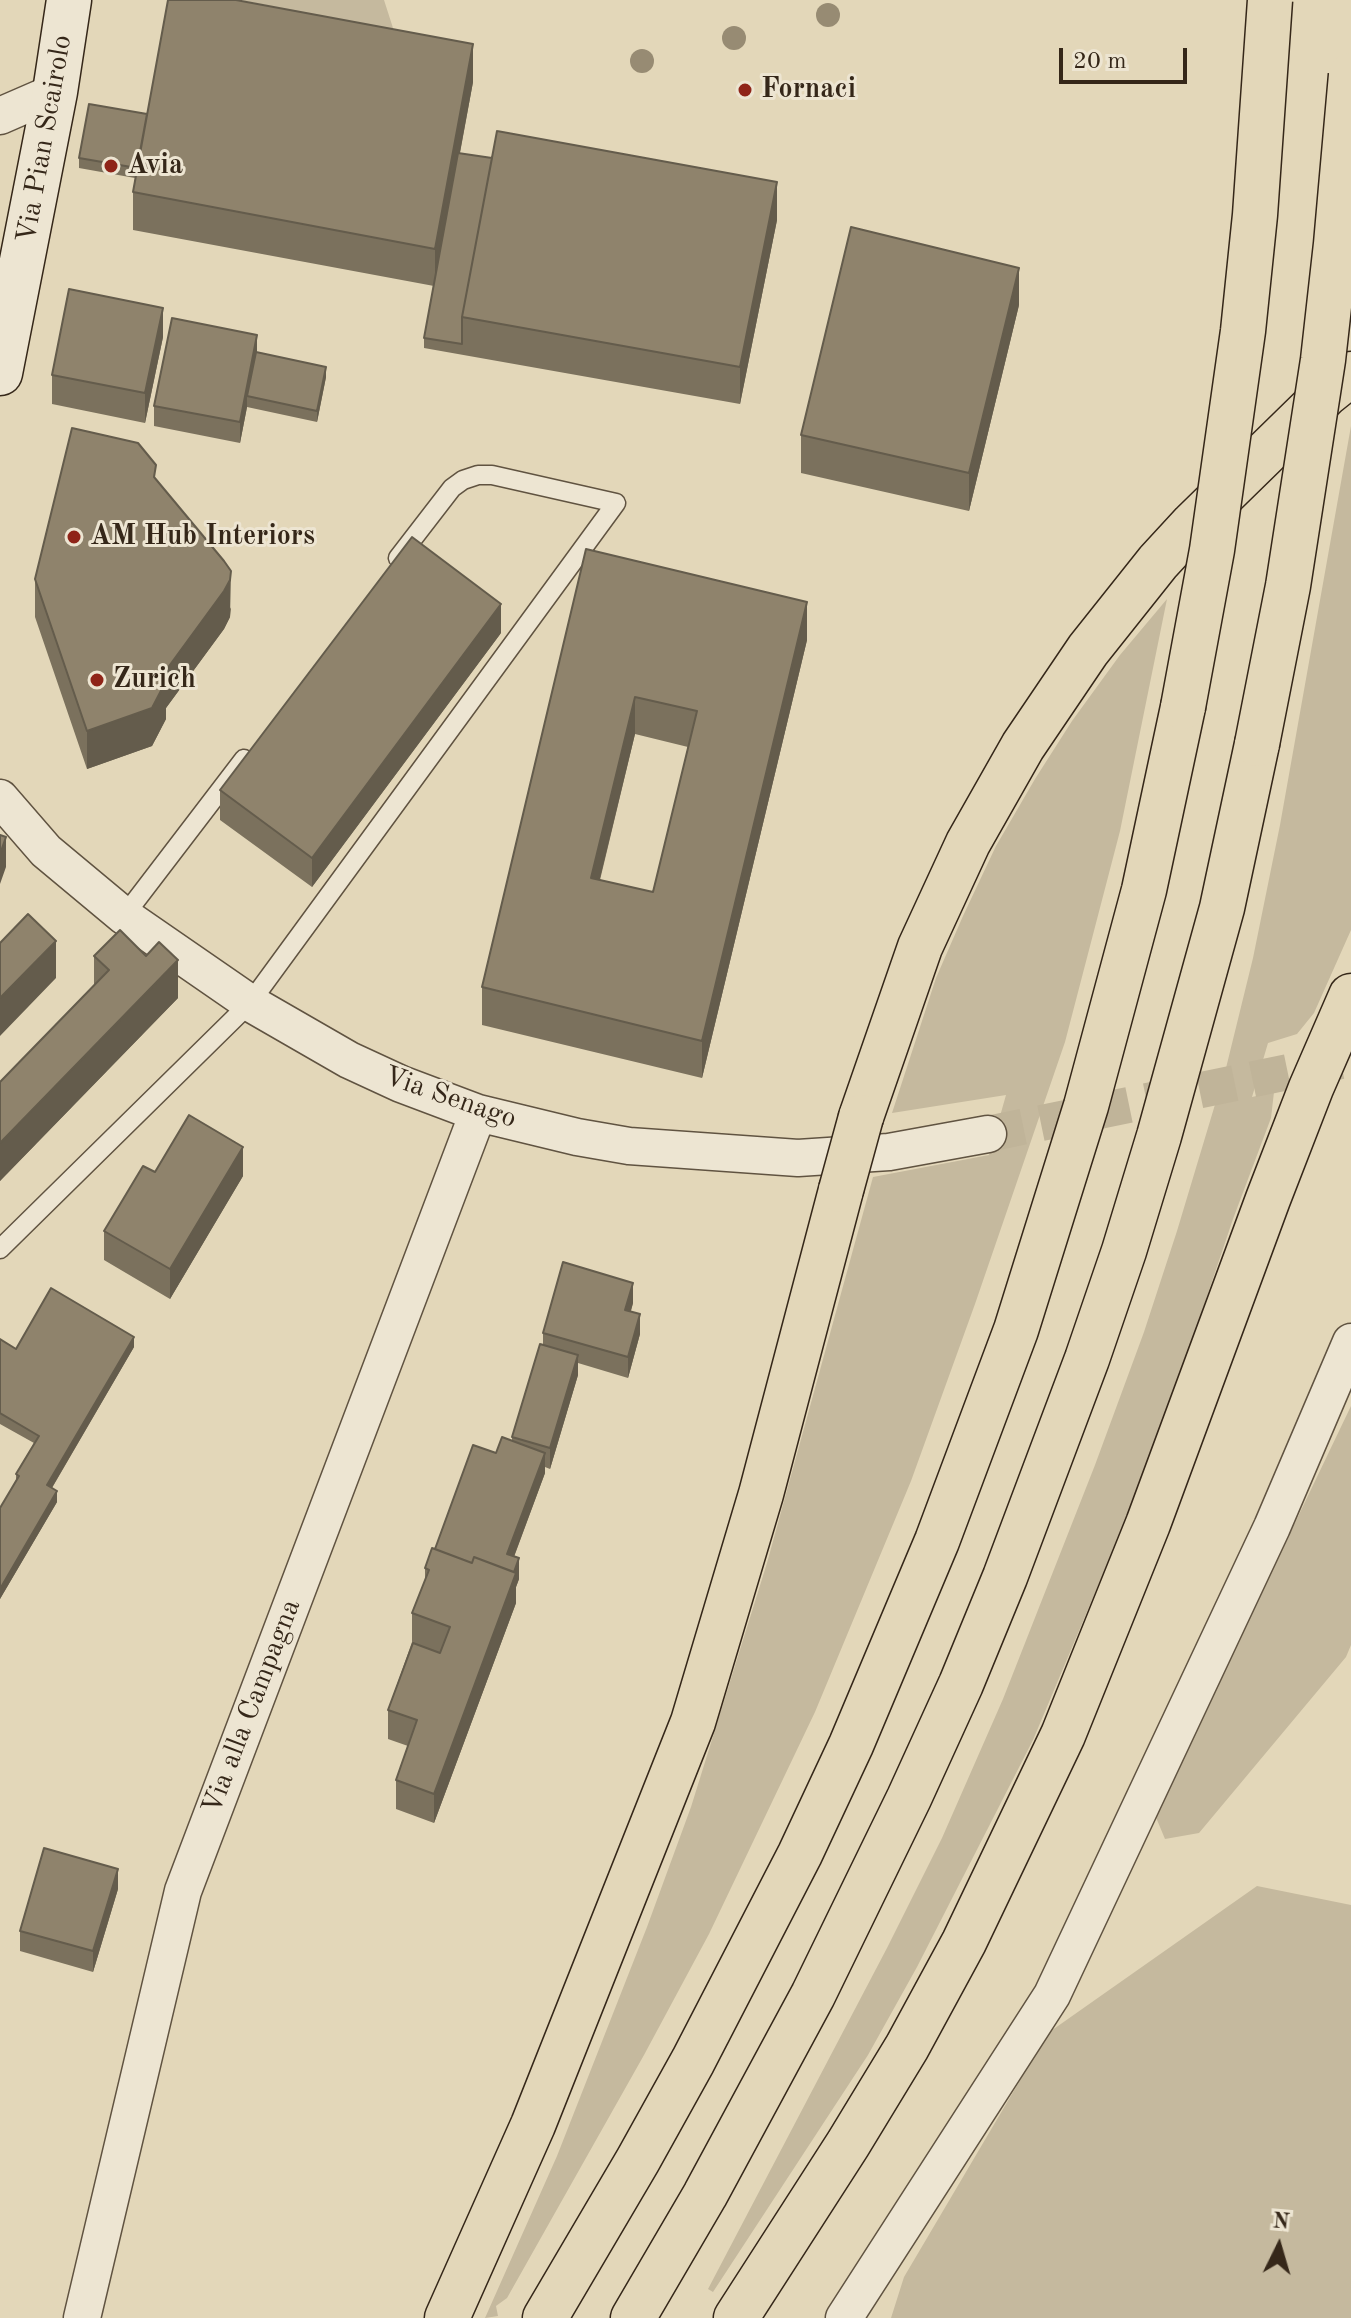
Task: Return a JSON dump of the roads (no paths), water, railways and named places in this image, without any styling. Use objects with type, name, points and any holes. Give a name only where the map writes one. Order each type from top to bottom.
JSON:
[{"type":"highway","points":[[545,2318],[680,2086],[800,1854],[851,1745],[937,1541],[1016,1330],[1086,1106],[1144,890],[1183,707],[1212,550],[1243,331],[1270,0]]},
{"type":"highway","points":[[633,2318],[752,2111],[820,1982],[909,1798],[1005,1577],[1124,1251],[1222,908],[1288,586],[1316,407],[1336,244],[1351,75]]},
{"type":"highway","points":[[447,2318],[533,2125],[693,1722],[761,1494],[861,1117],[920,947],[968,843],[1023,746],[1088,650],[1158,562],[1315,404],[1351,374]]},
{"type":"highway","points":[[736,2318],[907,2047],[970,1930],[1063,1735],[1154,1510],[1311,1088],[1351,996]]},
{"type":"main road","name":"Via Pian Scairolo","points":[[0,373],[55,92],[69,0]]},
{"type":"street","points":[[0,116],[55,92]]},
{"type":"street","name":"Via Senago","points":[[0,798],[46,851],[124,916],[250,1003],[349,1060],[401,1084],[478,1113],[629,1146],[798,1158],[889,1152],[988,1134]]},
{"type":"street","name":"Via alla Campagna","points":[[82,2318],[183,1891],[478,1113]]},
{"type":"street","points":[[844,2318],[1052,1995],[1272,1527],[1351,1342]]},
{"type":"lane","points":[[0,1249],[250,1003],[616,503],[492,475],[478,475],[452,488],[384,576]]},
{"type":"lane","points":[[124,916],[259,740]]},
{"type":"tunnel","points":[[988,1134],[1351,1059]]},
{"type":"place","name":"Fornaci","points":[[745,90]]},
{"type":"place","name":"Avia","points":[[111,166]]},
{"type":"place","name":"AM Hub Interiors","points":[[74,537]]},
{"type":"place","name":"Zurich","points":[[97,680]]}]
